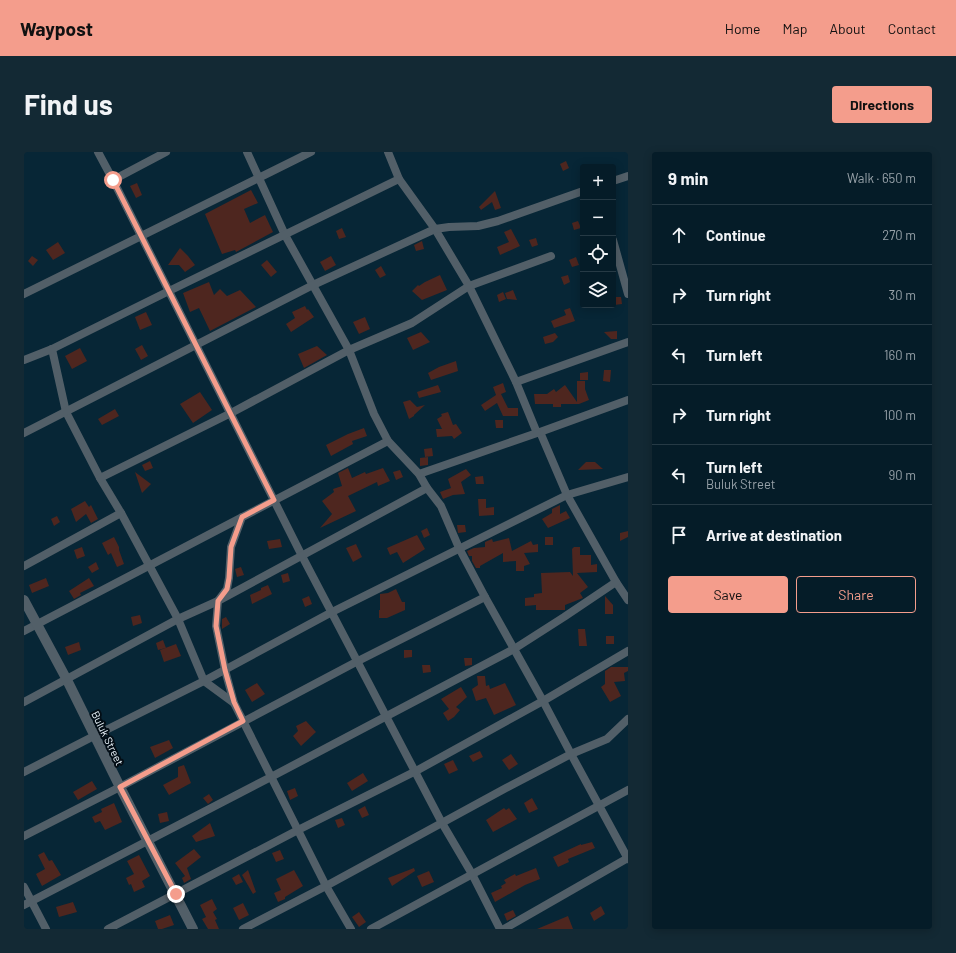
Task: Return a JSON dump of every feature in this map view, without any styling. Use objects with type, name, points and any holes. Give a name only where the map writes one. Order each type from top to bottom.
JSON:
[{"type":"street","points":[[98,152],[302,556],[442,823],[502,929],[628,858],[544,701],[485,597],[459,548],[441,506],[427,488],[419,474],[388,441],[374,414],[349,350],[285,235],[247,152]]},
{"type":"street","points":[[113,180],[166,152]]},
{"type":"street","points":[[24,294],[311,152]]},
{"type":"street","points":[[388,152],[399,179],[435,229],[469,286],[516,382],[567,495],[616,582],[628,600]]},
{"type":"street","points":[[616,180],[628,176]]},
{"type":"street","points":[[24,360],[52,349],[399,179]]},
{"type":"street","points":[[24,433],[313,285],[435,229],[449,226],[478,226],[498,221],[580,193]]},
{"type":"street","points":[[616,251],[628,294]]},
{"type":"street","points":[[100,478],[231,413],[349,350],[412,323],[469,286],[551,256]]},
{"type":"street","points":[[516,382],[628,342]]},
{"type":"street","points":[[52,349],[66,412],[100,478],[121,513],[178,619],[204,681],[234,702]]},
{"type":"street","points":[[419,474],[628,400]]},
{"type":"street","points":[[24,631],[388,441]]},
{"type":"street","points":[[24,772],[204,681],[332,612],[567,495],[628,477]]},
{"type":"street","points":[[24,702],[178,619],[218,601],[427,488]]},
{"type":"street","points":[[24,566],[121,513]]},
{"type":"street","points":[[242,517],[231,547],[227,589],[218,601],[216,626],[225,670],[234,702],[243,721],[326,886],[351,929]]},
{"type":"street","points":[[28,903],[514,649],[616,582]]},
{"type":"street","points":[[24,836],[358,661],[485,597]]},
{"type":"street","name":"Buluk Street","points":[[24,600],[67,680],[147,841],[193,929]]},
{"type":"street","points":[[108,929],[298,830],[416,771],[544,701],[628,651]]},
{"type":"street","points":[[243,929],[571,754],[607,739],[628,719]]},
{"type":"street","points":[[371,929],[628,790]]},
{"type":"street","points":[[24,887],[28,903],[46,929]]},
{"type":"building","points":[[566,161],[569,168],[563,171],[560,164]]},
{"type":"building","points":[[137,183],[142,195],[136,198],[130,186]]},
{"type":"building","points":[[251,190],[258,203],[244,209],[250,223],[265,215],[273,232],[236,252],[235,250],[222,254],[205,214]]},
{"type":"building","points":[[495,191],[501,208],[495,210],[492,202],[481,210],[479,207]]},
{"type":"building","points":[[578,221],[580,228],[574,230],[572,223]]},
{"type":"building","points":[[342,228],[346,237],[339,239],[336,231]]},
{"type":"building","points":[[511,229],[520,246],[500,255],[497,247],[509,242],[504,232]]},
{"type":"building","points":[[536,238],[538,245],[532,247],[529,240]]},
{"type":"building","points":[[422,241],[424,249],[416,251],[414,245]]},
{"type":"building","points":[[58,242],[65,253],[53,260],[46,250]]},
{"type":"building","points":[[180,248],[195,265],[185,272],[179,265],[168,265]]},
{"type":"building","points":[[32,256],[38,260],[33,266],[28,261]]},
{"type":"building","points":[[331,256],[336,265],[325,271],[320,262]]},
{"type":"building","points":[[576,257],[579,265],[572,267],[569,260]]},
{"type":"building","points":[[267,260],[277,272],[271,277],[261,265]]},
{"type":"building","points":[[381,266],[386,275],[380,278],[375,270]]},
{"type":"building","points":[[440,275],[447,290],[422,300],[412,291],[418,285],[419,286]]},
{"type":"building","points":[[568,275],[570,282],[564,285],[561,277]]},
{"type":"building","points":[[209,282],[214,295],[220,289],[227,296],[240,290],[256,307],[210,331],[199,308],[190,312],[183,293]]},
{"type":"building","points":[[513,290],[517,300],[507,299],[505,293]]},
{"type":"building","points":[[503,292],[506,299],[499,302],[497,295]]},
{"type":"building","points":[[616,297],[621,297],[622,304],[616,305]]},
{"type":"building","points":[[305,306],[314,317],[291,332],[286,324],[295,318],[292,312]]},
{"type":"building","points":[[570,308],[575,321],[554,328],[551,321],[566,315],[564,310]]},
{"type":"building","points":[[146,312],[152,325],[140,330],[135,317]]},
{"type":"building","points":[[365,317],[370,329],[359,334],[353,322]]},
{"type":"building","points":[[617,331],[617,339],[611,339],[604,332]]},
{"type":"building","points":[[421,332],[430,342],[413,350],[407,338]]},
{"type":"building","points":[[555,333],[558,337],[553,342],[545,344],[543,337]]},
{"type":"building","points":[[142,345],[148,356],[141,360],[135,349]]},
{"type":"building","points":[[317,346],[327,355],[304,368],[298,354]]},
{"type":"building","points":[[80,348],[87,361],[72,369],[65,356]]},
{"type":"building","points":[[456,361],[458,371],[431,380],[428,373]]},
{"type":"building","points":[[604,370],[611,370],[610,382],[603,381]]},
{"type":"building","points":[[588,372],[588,380],[580,380],[580,373]]},
{"type":"building","points":[[577,381],[585,381],[585,389],[589,400],[579,404],[561,404],[561,407],[553,407],[553,404],[535,404],[534,394],[547,394],[554,389],[556,392],[565,385],[577,402]]},
{"type":"building","points":[[503,383],[506,392],[501,394],[508,408],[518,408],[518,416],[503,416],[497,403],[485,411],[481,405],[496,395],[493,387]]},
{"type":"building","points":[[438,385],[441,392],[419,398],[417,392]]},
{"type":"building","points":[[200,392],[212,410],[193,423],[180,404]]},
{"type":"building","points":[[410,400],[417,407],[425,405],[409,419],[403,402]]},
{"type":"building","points":[[115,409],[119,416],[102,425],[98,419]]},
{"type":"building","points":[[448,412],[453,425],[456,424],[462,433],[454,439],[452,436],[437,437],[436,429],[442,429],[437,419],[442,416],[441,414]]},
{"type":"building","points":[[495,420],[503,420],[503,428],[496,428]]},
{"type":"building","points":[[364,428],[367,436],[352,441],[353,444],[331,456],[326,445]]},
{"type":"building","points":[[432,448],[433,456],[425,457],[424,449]]},
{"type":"building","points":[[428,457],[428,465],[420,466],[420,458]]},
{"type":"building","points":[[150,461],[153,468],[145,471],[142,465]]},
{"type":"building","points":[[586,462],[595,462],[603,469],[578,470]]},
{"type":"building","points":[[348,468],[352,478],[365,472],[366,474],[383,468],[390,481],[378,486],[377,482],[348,496],[356,511],[320,528],[332,514],[322,501],[334,492],[333,489],[342,486],[338,473]]},
{"type":"building","points":[[466,469],[471,475],[461,482],[465,494],[453,495],[443,499],[440,492],[451,488],[448,479]]},
{"type":"building","points":[[400,470],[403,477],[396,480],[393,472]]},
{"type":"building","points":[[135,472],[151,484],[142,493]]},
{"type":"building","points":[[483,476],[484,484],[476,484],[475,477]]},
{"type":"building","points":[[478,499],[486,499],[486,508],[494,507],[494,515],[479,516]]},
{"type":"building","points":[[85,501],[89,507],[91,505],[98,519],[91,523],[86,514],[76,522],[71,509]]},
{"type":"building","points":[[560,505],[560,514],[566,511],[570,518],[548,528],[542,519],[552,513],[552,509]]},
{"type":"building","points":[[57,516],[60,522],[54,526],[51,519]]},
{"type":"building","points":[[457,525],[465,525],[466,532],[458,533]]},
{"type":"building","points":[[427,528],[430,535],[424,538],[421,531]]},
{"type":"building","points":[[628,531],[628,537],[620,541],[620,533]]},
{"type":"building","points":[[417,535],[425,549],[403,563],[397,552],[390,555],[387,548]]},
{"type":"building","points":[[114,537],[119,547],[124,564],[117,567],[111,553],[108,555],[102,543]]},
{"type":"building","points":[[545,537],[553,537],[553,545],[545,545]]},
{"type":"building","points":[[509,538],[512,551],[531,541],[533,545],[538,544],[538,552],[524,553],[530,564],[524,566],[524,571],[516,571],[516,561],[503,562],[503,553],[480,566],[480,568],[476,568],[472,561],[472,556],[469,556],[467,551],[474,548],[485,547],[485,542],[492,539],[493,542]]},
{"type":"building","points":[[280,539],[282,547],[269,549],[267,541]]},
{"type":"building","points":[[356,544],[362,557],[353,562],[346,548]]},
{"type":"building","points":[[82,547],[85,556],[77,559],[74,550]]},
{"type":"building","points":[[574,547],[580,547],[580,555],[591,555],[591,565],[597,564],[597,572],[577,573],[588,587],[580,593],[583,598],[565,605],[565,610],[536,610],[536,605],[525,606],[525,598],[534,597],[534,594],[542,593],[541,573],[570,572],[573,576],[572,549]]},
{"type":"building","points":[[96,562],[99,569],[92,573],[88,567]]},
{"type":"building","points":[[241,567],[244,575],[237,577],[235,569]]},
{"type":"building","points":[[288,573],[290,581],[283,583],[281,575]]},
{"type":"building","points":[[46,578],[49,586],[32,593],[29,585]]},
{"type":"building","points":[[89,578],[94,586],[80,593],[81,595],[74,599],[69,591]]},
{"type":"building","points":[[268,585],[272,594],[252,604],[250,595]]},
{"type":"building","points":[[396,589],[402,602],[405,602],[405,610],[387,618],[379,618],[380,594],[388,593]]},
{"type":"building","points":[[309,596],[312,604],[305,607],[302,599]]},
{"type":"building","points":[[605,596],[613,605],[613,614],[605,614]]},
{"type":"building","points":[[140,615],[142,623],[133,626],[131,617]]},
{"type":"building","points":[[226,617],[230,624],[222,629],[222,619]]},
{"type":"building","points":[[578,629],[585,629],[587,646],[579,646]]},
{"type":"building","points":[[606,636],[614,636],[614,644],[606,644]]},
{"type":"building","points":[[163,640],[166,648],[158,650],[156,643]]},
{"type":"building","points":[[79,642],[81,650],[68,655],[65,647]]},
{"type":"building","points":[[176,644],[181,656],[164,662],[160,650]]},
{"type":"building","points":[[404,650],[412,650],[412,657],[404,658]]},
{"type":"building","points":[[464,658],[472,658],[472,665],[465,666]]},
{"type":"building","points":[[422,665],[430,665],[431,672],[423,673]]},
{"type":"building","points":[[611,667],[628,667],[628,671],[624,673],[625,681],[614,682],[621,696],[610,702],[601,687],[605,684],[605,671]]},
{"type":"building","points":[[477,676],[485,676],[486,686],[489,685],[490,689],[505,683],[516,705],[494,715],[486,698],[476,701],[472,689],[478,685]]},
{"type":"building","points":[[257,683],[265,694],[252,702],[245,690]]},
{"type":"building","points":[[461,687],[467,697],[456,707],[460,710],[448,721],[443,713],[449,709],[441,699]]},
{"type":"building","points":[[306,721],[316,732],[301,746],[293,736],[298,731],[296,726]]},
{"type":"building","points":[[169,740],[173,748],[155,758],[150,747]]},
{"type":"building","points":[[480,751],[483,757],[473,762],[469,756]]},
{"type":"building","points":[[511,754],[518,764],[509,770],[502,760]]},
{"type":"building","points":[[453,760],[458,770],[449,774],[444,764]]},
{"type":"building","points":[[184,765],[191,783],[169,795],[163,785],[178,777],[178,767]]},
{"type":"building","points":[[363,773],[368,781],[352,791],[347,783]]},
{"type":"building","points":[[92,781],[97,789],[78,800],[73,792]]},
{"type":"building","points":[[295,788],[298,796],[290,800],[287,791]]},
{"type":"building","points":[[209,794],[213,800],[208,804],[203,798]]},
{"type":"building","points":[[532,798],[538,809],[529,813],[524,803]]},
{"type":"building","points":[[114,803],[122,822],[105,830],[100,821],[95,823],[92,817],[102,812],[101,809]]},
{"type":"building","points":[[365,806],[369,815],[362,818],[358,810]]},
{"type":"building","points":[[504,808],[506,810],[509,808],[517,819],[493,832],[486,820]]},
{"type":"building","points":[[167,812],[169,821],[160,823],[158,814]]},
{"type":"building","points":[[342,818],[345,825],[338,828],[335,820]]},
{"type":"building","points":[[210,823],[215,836],[196,842],[192,836]]},
{"type":"building","points":[[592,842],[595,848],[568,859],[569,862],[558,867],[553,857],[581,844]]},
{"type":"building","points":[[194,849],[201,857],[187,868],[191,879],[184,883],[182,878],[185,876],[175,863]]},
{"type":"building","points":[[280,850],[284,859],[276,862],[272,853]]},
{"type":"building","points":[[44,852],[49,861],[52,860],[61,875],[42,886],[36,874],[45,869],[38,855]]},
{"type":"building","points":[[139,855],[150,876],[142,881],[145,887],[134,892],[131,884],[129,885],[126,878],[134,874],[127,861]]},
{"type":"building","points":[[414,868],[415,871],[392,886],[388,878]]},
{"type":"building","points":[[536,868],[540,879],[525,885],[495,902],[491,893],[502,888],[501,886],[506,883],[504,880],[515,874],[516,876]]},
{"type":"building","points":[[248,870],[256,892],[253,894],[242,875]]},
{"type":"building","points":[[294,870],[303,886],[285,897],[285,899],[278,902],[274,893],[281,890],[276,879]]},
{"type":"building","points":[[429,871],[434,882],[422,887],[417,876]]},
{"type":"building","points":[[239,874],[243,882],[236,885],[232,878]]},
{"type":"building","points":[[212,899],[217,909],[213,912],[217,919],[215,920],[219,929],[208,929],[202,919],[206,917],[200,905]]},
{"type":"building","points":[[73,902],[77,912],[59,917],[56,907]]},
{"type":"building","points":[[243,903],[249,915],[239,920],[233,908]]},
{"type":"building","points":[[601,906],[605,914],[594,921],[590,913]]},
{"type":"building","points":[[513,910],[516,916],[507,921],[504,914]]},
{"type":"building","points":[[359,912],[366,922],[359,927],[352,917]]},
{"type":"building","points":[[170,915],[174,925],[158,929],[155,921]]},
{"type":"building","points":[[568,916],[573,929],[537,929]]},
{"type":"route","points":[[113,180],[274,500],[242,517],[231,547],[227,589],[218,601],[216,626],[219,645],[234,702],[243,721],[120,787],[176,894]]}]
